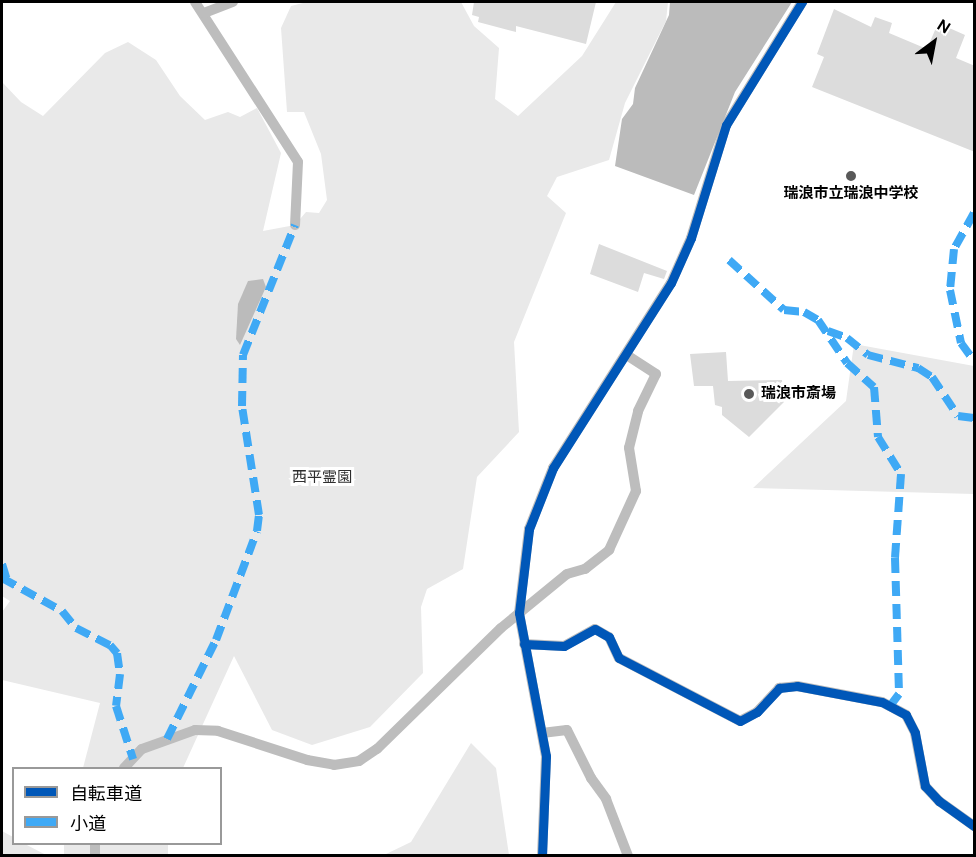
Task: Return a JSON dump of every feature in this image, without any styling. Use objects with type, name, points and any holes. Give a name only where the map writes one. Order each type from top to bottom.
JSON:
[{"type":"street","points":[[195,2],[298,162],[296,225]]},
{"type":"street","points":[[204,14],[233,2]]},
{"type":"street","points":[[542,855],[547,792],[542,733],[519,613],[529,529],[546,483],[671,283],[691,238],[726,124],[802,2]]},
{"type":"street","points":[[125,767],[142,750],[195,730],[218,731],[307,760],[334,765],[359,761],[377,749],[519,613],[567,574],[585,569],[609,550],[627,518],[636,491],[628,448],[638,411],[656,374],[627,355]]},
{"type":"street","points":[[524,644],[564,646],[595,629],[609,638],[619,658],[740,721],[757,712],[779,688],[797,686],[882,702],[906,715],[915,733],[925,786],[939,801],[975,826]]},
{"type":"street","points":[[542,733],[567,730],[606,799],[628,855]]},
{"type":"green space","name":"西平霊園","points":[[307,2],[461,2],[474,26],[499,48],[495,99],[518,116],[582,56],[616,2],[668,2],[666,21],[625,103],[609,160],[557,177],[547,196],[566,213],[514,342],[519,432],[477,477],[463,569],[427,589],[421,607],[423,673],[370,727],[312,745],[272,730],[234,656],[183,767],[83,767],[100,703],[2,680],[2,612],[10,601],[2,596],[2,82],[21,102],[43,116],[105,53],[128,42],[156,60],[180,96],[205,120],[228,112],[240,117],[257,108],[281,153],[263,231],[295,225],[306,212],[319,213],[327,200],[321,154],[304,112],[287,112],[281,28],[291,6]]},
{"type":"green space","points":[[854,344],[974,366],[974,494],[753,488],[846,401]]},
{"type":"green space","points":[[471,743],[496,768],[509,855],[384,855],[411,842]]},
{"type":"green space","points":[[2,831],[12,836],[12,845],[27,845],[46,855],[2,855]]},
{"type":"green space","points":[[64,845],[168,845],[168,856],[64,856]]},
{"type":"shaded area","points":[[670,2],[792,2],[735,92],[694,195],[615,166],[622,119],[633,104],[635,88],[669,15]]},
{"type":"shaded area","points":[[263,279],[266,287],[240,345],[236,339],[238,304],[248,281]]},
{"type":"building","points":[[474,2],[596,2],[586,44],[516,26],[516,32],[478,22],[479,17],[472,15]]},
{"type":"building","points":[[834,9],[871,27],[875,17],[892,23],[889,33],[927,49],[938,23],[965,35],[956,58],[975,66],[975,152],[812,87],[824,57],[817,54]]},
{"type":"building","points":[[599,244],[667,271],[664,279],[644,273],[638,292],[590,274]]},
{"type":"building","name":"瑞浪市斎場","points":[[726,352],[728,381],[782,380],[784,402],[749,437],[722,415],[722,407],[715,405],[713,386],[694,386],[690,354]]},
{"type":"marked path","points":[[974,213],[954,249],[950,290],[961,343],[974,361]]},
{"type":"marked path","points":[[167,739],[216,640],[257,531],[259,515],[242,406],[243,355],[295,225]]},
{"type":"marked path","points":[[729,260],[784,310],[804,312],[818,320],[847,363],[874,387],[878,437],[901,474],[895,558],[899,694],[890,706]]},
{"type":"marked path","points":[[828,331],[847,338],[868,355],[918,368],[932,377],[958,416],[974,418]]},
{"type":"marked path","points":[[2,564],[7,580]]},
{"type":"marked path","points":[[2,578],[62,611],[76,628],[110,645],[117,653],[120,674],[116,706],[133,759]]},
{"type":"cycle path","points":[[542,856],[546,756],[519,613],[529,529],[553,468],[671,283],[691,238],[726,125],[802,2]]},
{"type":"cycle path","points":[[524,644],[564,646],[595,629],[609,637],[619,658],[740,721],[757,712],[779,688],[797,686],[882,702],[906,715],[915,733],[925,786],[939,801],[974,826]]},
{"type":"place","name":"瑞浪市立瑞浪中学校","points":[[851,176]]},
{"type":"place","name":"瑞浪市斎場","points":[[749,394]]}]
